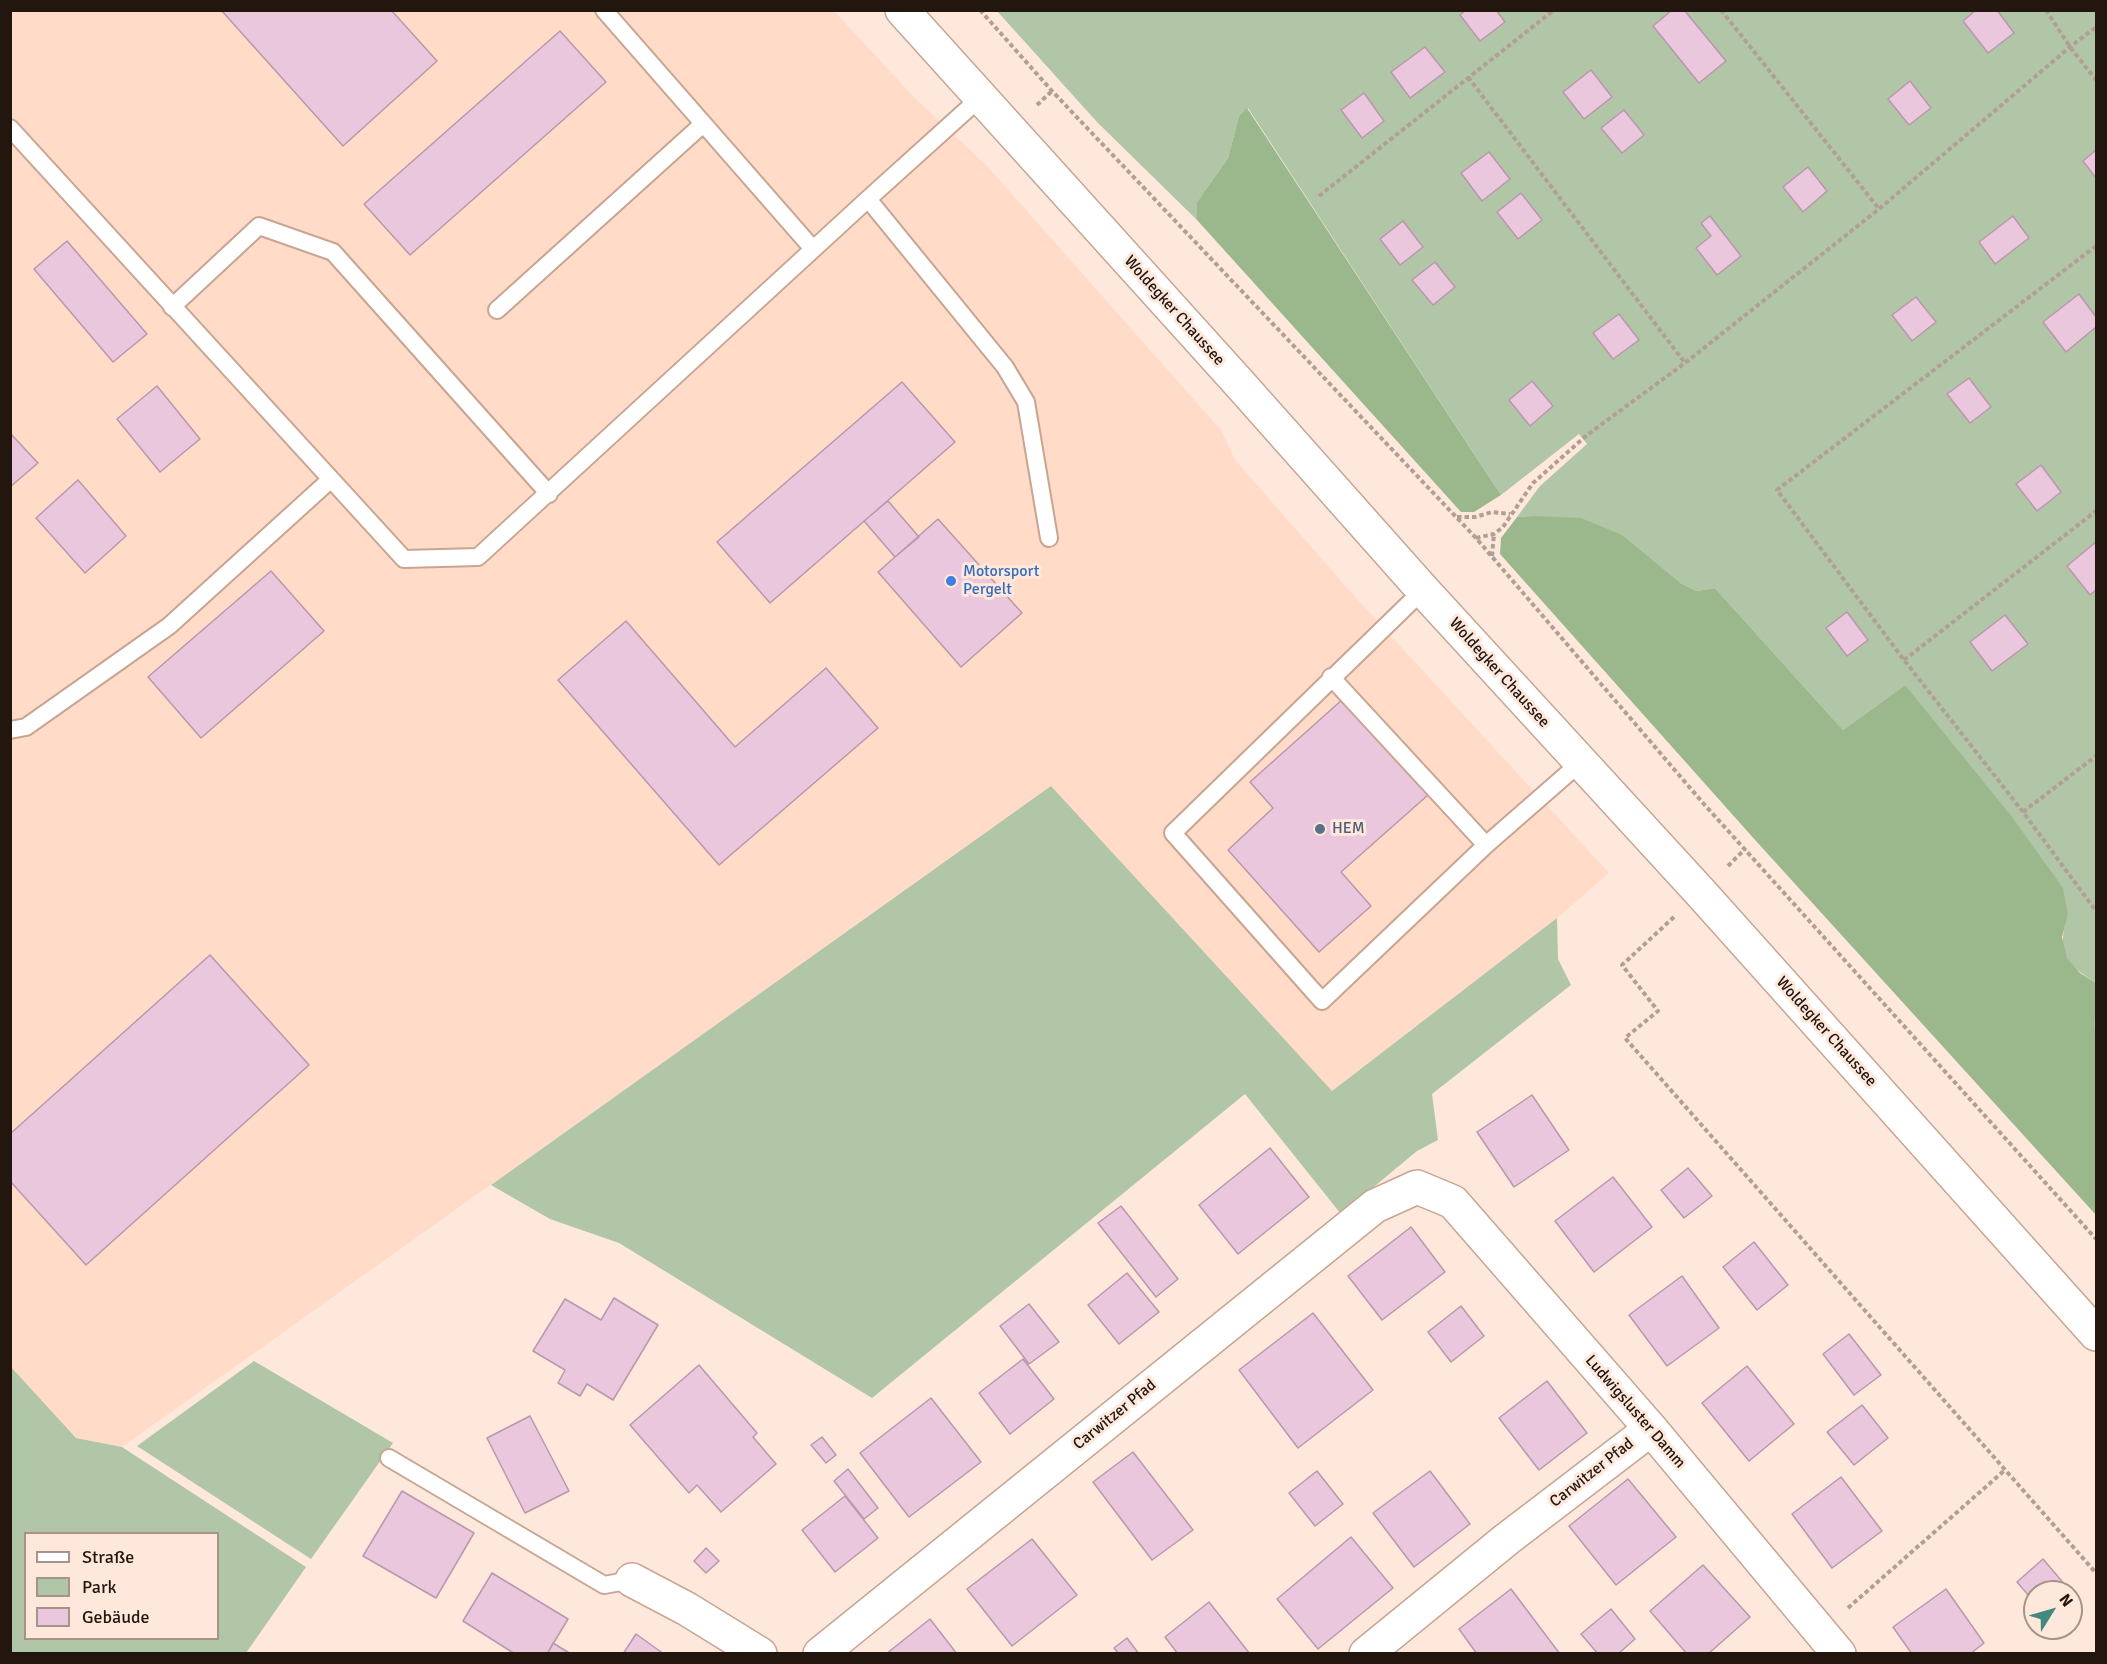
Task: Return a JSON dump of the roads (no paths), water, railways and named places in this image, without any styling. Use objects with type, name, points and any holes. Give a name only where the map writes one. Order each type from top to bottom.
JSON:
[{"type":"street","name":"Woldegker Chaussee","points":[[902,10],[1423,590],[1701,893],[2097,1334]]},
{"type":"street","name":"Ludwigsluster Damm","points":[[1418,1187],[1453,1202],[1651,1429],[1830,1643]]},
{"type":"street","name":"Carwitzer Pfad","points":[[820,1653],[1375,1206],[1418,1187]]},
{"type":"street","name":"Carwitzer Pfad","points":[[1366,1653],[1507,1539],[1651,1429]]},
{"type":"street","points":[[632,1580],[760,1653]]},
{"type":"lane","points":[[604,10],[813,249]]},
{"type":"lane","points":[[10,128],[404,560],[478,557],[981,97]]},
{"type":"lane","points":[[497,310],[703,124]]},
{"type":"lane","points":[[868,199],[1005,367],[1026,402],[1049,538]]},
{"type":"lane","points":[[172,307],[259,226],[333,252],[549,494]]},
{"type":"lane","points":[[10,730],[26,727],[169,626],[330,480]]},
{"type":"lane","points":[[1423,590],[1173,833],[1322,1001],[1486,845],[1581,762]]},
{"type":"lane","points":[[1331,678],[1486,845]]},
{"type":"lane","points":[[389,1458],[604,1585],[632,1580]]},
{"type":"place","name":"Motorsport Pergelt","points":[[951,581]]},
{"type":"place","name":"HEM","points":[[1320,829]]}]
